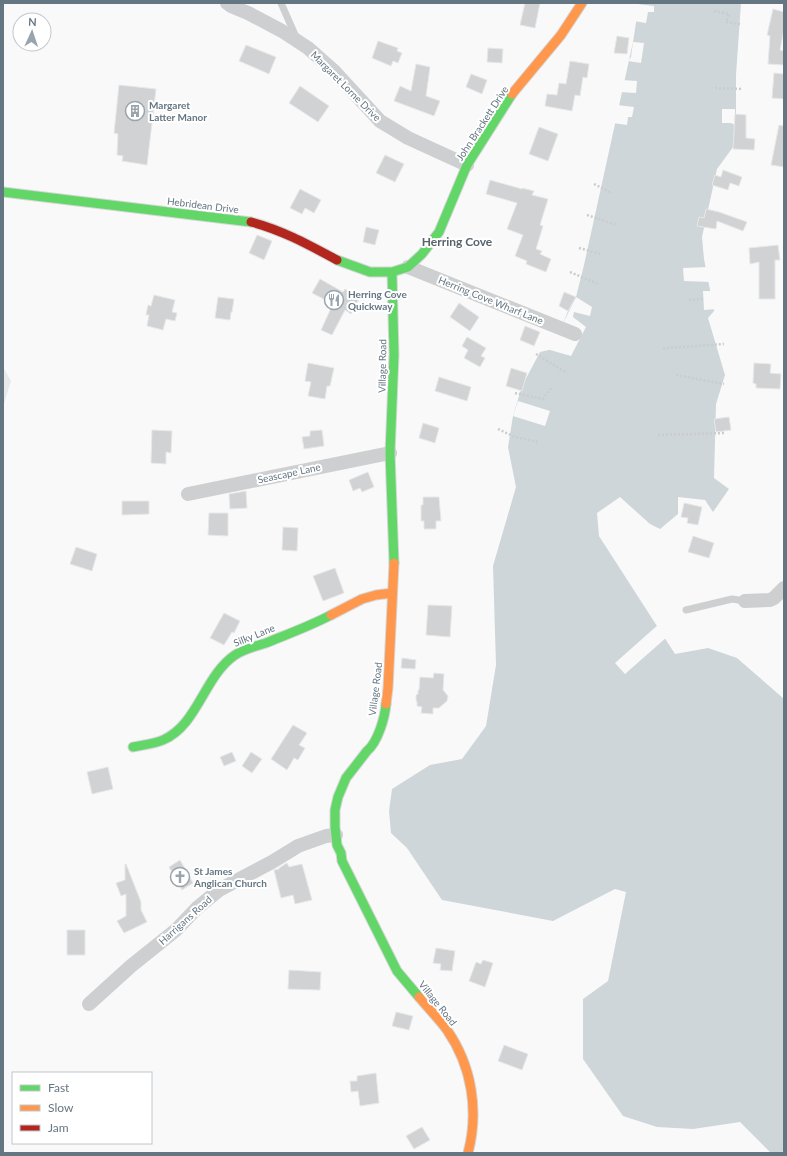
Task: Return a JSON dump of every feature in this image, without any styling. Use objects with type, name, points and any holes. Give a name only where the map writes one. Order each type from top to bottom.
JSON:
[{"type":"street","name":"Margaret Lorne Drive","points":[[227,3],[243,7],[298,41],[321,58],[380,121],[408,138],[467,165]]},
{"type":"street","name":"John Brackett Drive","points":[[392,272],[408,267],[422,254],[439,232],[467,165],[514,92],[561,35],[582,3]]},
{"type":"street","name":"Hebridean Drive","points":[[3,192],[247,221],[266,226],[294,237],[356,268],[370,272],[392,272]]},
{"type":"street","name":"Herring Cove Wharf Lane","points":[[408,267],[575,334]]},
{"type":"street","name":"Village Road","points":[[392,272],[394,355],[390,453],[394,570],[389,680],[384,715],[378,734],[371,748],[351,771],[341,789],[335,810],[336,835],[337,845],[346,869],[397,971],[447,1030],[464,1063],[470,1083],[473,1108],[473,1123],[468,1153]]},
{"type":"street","name":"Seascape Lane","points":[[188,494],[390,453]]},
{"type":"street","points":[[745,601],[770,600],[784,588]]},
{"type":"street","name":"Silky Lane","points":[[133,747],[162,741],[176,733],[186,722],[211,682],[226,662],[236,654],[307,627],[362,599],[376,594],[392,593]]},
{"type":"street","name":"Harrigans Road","points":[[89,1004],[131,966],[176,930],[197,908],[219,890],[272,862],[298,846],[326,836],[336,835]]},
{"type":"lane","points":[[281,3],[298,41]]},
{"type":"lane","points":[[686,610],[732,599],[745,601]]},
{"type":"path","points":[[714,11],[729,14],[726,22],[740,24]]},
{"type":"path","points":[[715,88],[743,89]]},
{"type":"path","points":[[594,184],[612,193]]},
{"type":"path","points":[[587,215],[617,225]]},
{"type":"path","points":[[579,248],[601,254]]},
{"type":"path","points":[[570,272],[598,284]]},
{"type":"path","points":[[689,300],[703,299]]},
{"type":"path","points":[[662,349],[724,344]]},
{"type":"path","points":[[536,354],[567,373]]},
{"type":"path","points":[[676,375],[724,384]]},
{"type":"path","points":[[514,393],[543,399],[551,388]]},
{"type":"path","points":[[498,429],[514,437],[538,442]]},
{"type":"path","points":[[658,436],[726,433]]},
{"type":"shaded area","points":[[639,3],[741,3],[736,75],[736,143],[717,169],[702,237],[704,259],[714,311],[708,318],[725,375],[716,404],[714,478],[729,489],[713,512],[705,500],[678,497],[678,514],[660,529],[650,524],[620,497],[597,513],[599,536],[675,654],[708,648],[737,658],[784,699],[784,1151],[779,1153],[771,1153],[740,1122],[693,1129],[657,1127],[623,1116],[583,1059],[583,999],[608,981],[626,892],[615,889],[553,921],[442,900],[407,848],[391,833],[389,811],[392,789],[430,765],[462,759],[486,726],[496,665],[493,566],[516,487],[508,447],[513,416],[522,386],[540,352],[553,349],[568,311],[576,297],[633,42]]},
{"type":"shaded area","points":[[3,367],[11,381],[3,407]]},
{"type":"pier","points":[[637,4],[654,6],[654,12],[648,12],[646,23],[634,21]]},
{"type":"pier","points":[[633,42],[644,43],[641,63],[628,61],[631,57]]},
{"type":"pier","points":[[622,80],[637,81],[636,93],[620,92]]},
{"type":"pier","points":[[617,105],[634,107],[632,117],[628,117],[627,125],[613,123]]},
{"type":"pier","points":[[722,109],[735,109],[735,125],[731,123],[722,123]]},
{"type":"pier","points":[[708,267],[711,282],[684,281],[683,268]]},
{"type":"pier","points":[[703,291],[712,291],[716,309],[704,310]]},
{"type":"pier","points":[[576,297],[592,307],[590,316],[574,312],[573,317],[586,327],[571,356],[550,350]]},
{"type":"pier","points":[[518,401],[550,411],[545,426],[513,416]]},
{"type":"pier","points":[[659,624],[667,637],[625,674],[615,663]]},
{"type":"building","points":[[525,3],[540,3],[535,28],[520,25]]},
{"type":"building","points":[[773,9],[784,12],[784,29],[780,50],[784,51],[784,65],[768,64],[770,36],[767,35]]},
{"type":"building","points":[[617,36],[629,38],[627,54],[614,53]]},
{"type":"building","points":[[378,41],[398,48],[397,51],[402,53],[398,63],[393,61],[391,66],[372,58]]},
{"type":"building","points":[[246,45],[276,57],[269,74],[239,61]]},
{"type":"building","points":[[488,48],[503,49],[502,63],[487,62]]},
{"type":"building","points":[[570,61],[589,64],[587,78],[583,77],[580,96],[575,95],[572,111],[545,106],[547,94],[557,95],[559,83],[566,84]]},
{"type":"building","points":[[416,64],[430,67],[426,96],[440,101],[434,116],[394,101],[400,86],[411,91]]},
{"type":"building","points":[[774,73],[784,74],[784,99],[772,98]]},
{"type":"building","points":[[471,74],[487,80],[482,94],[466,87]]},
{"type":"building","name":"Margaret Latter Manor","points":[[119,85],[156,89],[147,165],[122,161],[123,156],[117,155],[118,134],[114,133]]},
{"type":"building","points":[[300,86],[329,106],[318,122],[289,103]]},
{"type":"building","points":[[735,114],[746,115],[746,138],[755,139],[754,150],[733,149]]},
{"type":"building","points":[[779,125],[784,126],[784,167],[771,165]]},
{"type":"building","points":[[539,127],[558,134],[548,161],[529,154]]},
{"type":"building","points":[[385,155],[404,164],[395,182],[376,173]]},
{"type":"building","points":[[723,170],[742,177],[739,186],[730,183],[728,190],[712,185],[715,175],[721,177]]},
{"type":"building","points":[[490,180],[534,191],[532,195],[548,199],[540,225],[543,226],[536,249],[542,251],[540,254],[551,259],[546,272],[526,264],[527,261],[515,256],[523,235],[507,229],[517,203],[486,194]]},
{"type":"building","points":[[300,189],[321,200],[314,213],[305,208],[302,214],[290,208]]},
{"type":"building","points":[[706,209],[747,222],[743,231],[717,221],[716,229],[697,226],[699,217],[704,218]]},
{"type":"building","points":[[366,227],[379,230],[375,245],[363,242]]},
{"type":"building","points":[[257,235],[272,241],[264,260],[249,253]]},
{"type":"building","points":[[778,245],[780,260],[775,260],[775,299],[759,299],[759,262],[750,264],[749,248]]},
{"type":"building","points":[[320,279],[343,292],[345,289],[360,297],[351,314],[345,310],[332,335],[321,330],[333,304],[312,293]]},
{"type":"building","points":[[564,292],[576,297],[568,311],[559,306]]},
{"type":"building","points":[[154,295],[175,300],[172,312],[177,313],[175,321],[166,319],[163,330],[147,326],[149,315],[146,315],[148,305],[151,306]]},
{"type":"building","points":[[218,297],[234,299],[230,320],[215,318]]},
{"type":"building","points":[[459,303],[479,317],[470,331],[450,317]]},
{"type":"building","points":[[525,326],[540,332],[534,346],[520,340]]},
{"type":"building","points":[[467,337],[486,348],[481,356],[485,358],[480,367],[464,358],[468,350],[462,346]]},
{"type":"building","points":[[308,363],[334,368],[330,386],[327,386],[325,399],[308,396],[311,382],[305,381]]},
{"type":"building","points":[[754,363],[771,364],[770,373],[781,374],[780,389],[756,388],[756,384],[753,383]]},
{"type":"building","points":[[511,368],[527,373],[522,391],[506,386]]},
{"type":"building","points":[[439,377],[471,387],[467,401],[435,391]]},
{"type":"building","points":[[729,417],[731,430],[716,432],[714,419]]},
{"type":"building","points":[[423,423],[439,428],[435,443],[419,438]]},
{"type":"building","points":[[152,430],[172,431],[171,453],[166,452],[166,464],[151,463]]},
{"type":"building","points":[[322,430],[324,446],[304,449],[302,437],[310,436],[310,431]]},
{"type":"building","points":[[368,472],[374,487],[362,492],[360,488],[353,491],[349,480]]},
{"type":"building","points":[[246,491],[247,508],[230,509],[229,494]]},
{"type":"building","points":[[423,497],[439,497],[441,521],[436,521],[436,529],[424,529],[424,521],[421,521],[421,505],[423,505]]},
{"type":"building","points":[[122,501],[149,501],[149,514],[122,515]]},
{"type":"building","points":[[684,503],[702,507],[698,525],[687,523],[688,518],[681,517]]},
{"type":"building","points":[[209,513],[228,513],[228,536],[208,535]]},
{"type":"building","points":[[283,527],[298,528],[297,551],[282,550]]},
{"type":"building","points":[[693,536],[714,543],[709,558],[688,552]]},
{"type":"building","points":[[76,547],[97,554],[92,571],[70,564]]},
{"type":"building","points":[[335,568],[344,593],[323,601],[313,576]]},
{"type":"building","points":[[428,605],[452,606],[450,637],[426,635]]},
{"type":"building","points":[[224,613],[240,621],[234,633],[232,632],[224,645],[210,638]]},
{"type":"building","points":[[402,658],[416,660],[415,669],[401,668]]},
{"type":"building","points":[[434,673],[444,674],[443,690],[448,696],[447,701],[439,708],[433,708],[433,714],[421,713],[422,707],[417,706],[416,700],[416,695],[418,694],[419,690],[420,677],[433,678]]},
{"type":"building","points":[[293,725],[307,733],[299,745],[305,748],[298,760],[294,758],[287,770],[271,759]]},
{"type":"building","points":[[232,752],[236,761],[224,766],[220,757]]},
{"type":"building","points":[[251,752],[262,759],[252,773],[242,766]]},
{"type":"building","points":[[108,767],[113,789],[92,794],[87,772]]},
{"type":"building","points":[[180,860],[193,883],[182,890],[169,867]]},
{"type":"building","points":[[287,863],[289,867],[302,864],[312,900],[295,904],[293,895],[281,898],[274,870],[279,869]]},
{"type":"building","points":[[125,864],[141,902],[141,910],[147,922],[124,933],[117,921],[126,916],[126,894],[121,896],[116,883],[125,880]]},
{"type":"building","points":[[67,930],[85,930],[85,955],[67,955]]},
{"type":"building","points":[[436,948],[455,951],[452,971],[440,970],[441,964],[433,963]]},
{"type":"building","points":[[483,960],[493,963],[485,987],[469,981],[476,962],[481,964]]},
{"type":"building","points":[[289,970],[321,972],[320,990],[288,989]]},
{"type":"building","points":[[396,1012],[413,1016],[409,1030],[392,1026]]},
{"type":"building","points":[[504,1045],[528,1054],[522,1070],[498,1061]]},
{"type":"building","points":[[376,1073],[379,1103],[360,1106],[358,1091],[351,1092],[350,1081],[357,1081],[357,1076]]},
{"type":"building","points":[[422,1127],[430,1140],[414,1149],[406,1136]]},
{"type":"traffic: fast","points":[[337,260],[370,272],[392,272],[408,267],[422,254],[439,232],[467,165],[512,94]]},
{"type":"traffic: fast","points":[[3,192],[251,222]]},
{"type":"traffic: fast","points":[[392,272],[394,355],[390,453],[394,563]]},
{"type":"traffic: fast","points":[[133,747],[163,740],[175,733],[193,712],[224,664],[235,655],[246,649],[299,630],[331,615]]},
{"type":"traffic: fast","points":[[386,704],[378,736],[346,778],[338,797],[335,810],[337,845],[341,853],[342,861],[397,971],[419,997]]},
{"type":"traffic: slow","points":[[512,94],[561,35],[582,3]]},
{"type":"traffic: slow","points":[[386,704],[394,563]]},
{"type":"traffic: slow","points":[[331,615],[362,599],[392,593]]},
{"type":"traffic: slow","points":[[419,997],[441,1022],[456,1044],[468,1074],[473,1105],[473,1121],[468,1153]]},
{"type":"traffic: jam","points":[[251,222],[306,243],[337,260]]},
{"type":"place","name":"Margaret Latter Manor","points":[[135,111]]},
{"type":"place","name":"Herring Cove Quickway","points":[[334,300]]},
{"type":"place","name":"St James Anglican Church","points":[[180,877]]},
{"type":"district","name":"Herring Cove","points":[[457,241]]}]
